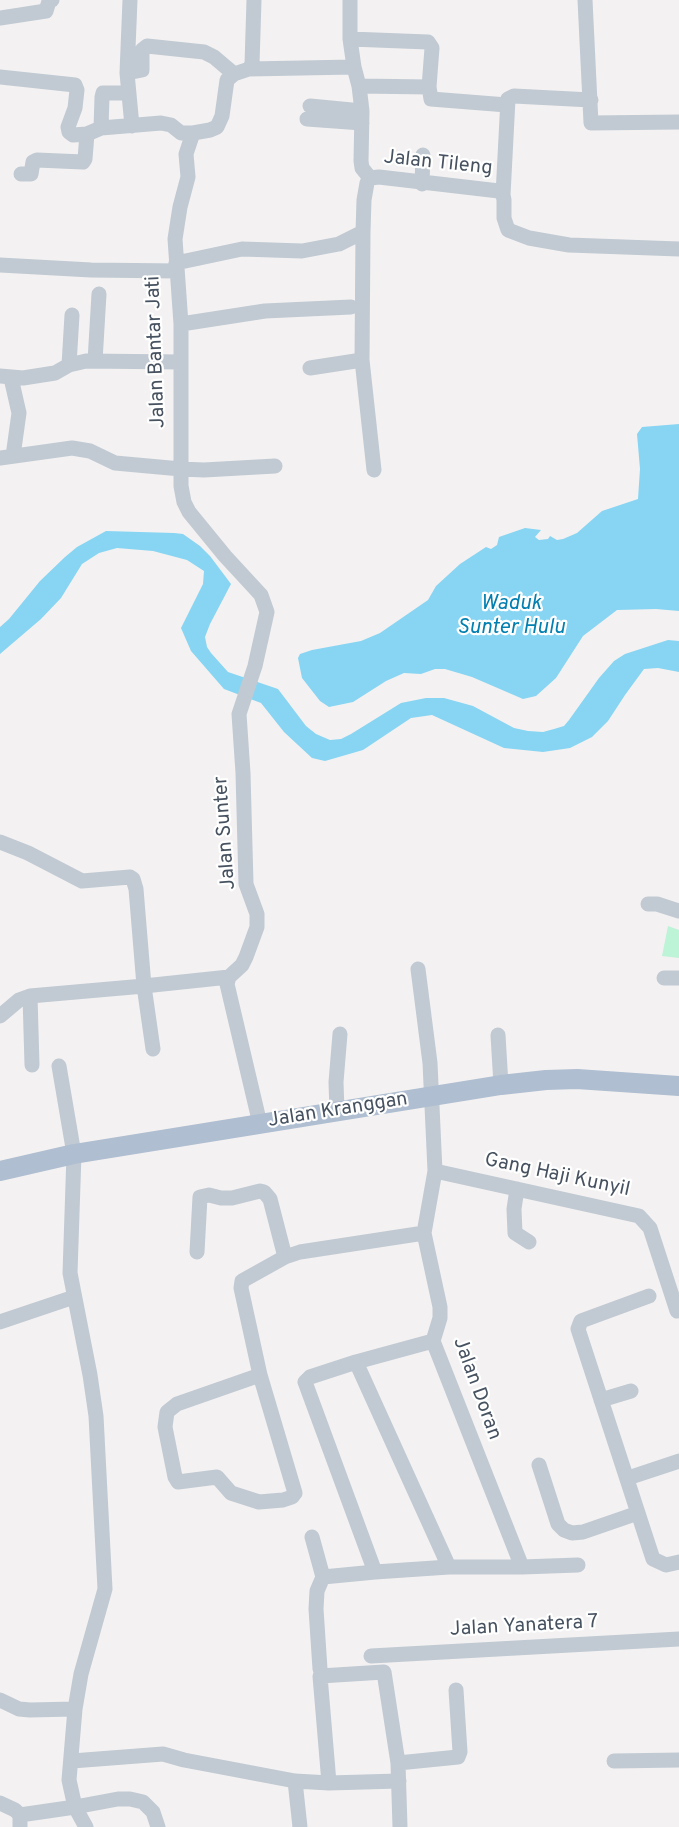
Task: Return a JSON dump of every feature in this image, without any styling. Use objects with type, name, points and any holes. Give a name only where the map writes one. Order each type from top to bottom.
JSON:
[{"type":"main road","name":"Jalan Kranggan","points":[[0,1172],[74,1154],[501,1085],[577,1079],[679,1086]]},
{"type":"street","points":[[0,18],[46,11],[52,0]]},
{"type":"street","points":[[130,0],[127,73],[132,126]]},
{"type":"street","points":[[249,69],[254,56],[254,0]]},
{"type":"street","points":[[350,0],[351,39],[362,117],[362,168],[370,178]]},
{"type":"street","points":[[585,0],[591,100],[590,121],[592,124],[679,122]]},
{"type":"street","points":[[351,39],[428,42],[432,48],[429,87],[429,96],[432,100],[507,105]]},
{"type":"street","points":[[127,73],[142,70],[142,50],[147,46],[204,52],[214,57],[234,74]]},
{"type":"street","points":[[0,77],[75,85],[75,108],[68,129],[73,135],[161,123],[171,124],[182,133],[193,133],[217,127],[222,116],[227,81],[234,74],[249,69],[354,66]]},
{"type":"street","points":[[359,86],[429,87]]},
{"type":"street","points":[[21,174],[31,174],[33,162],[36,160],[83,162],[94,131],[103,93],[128,93]]},
{"type":"street","points":[[503,195],[508,99],[514,96],[591,100]]},
{"type":"street","points":[[308,112],[362,117]]},
{"type":"street","name":"Jalan Bantar Jati","points":[[193,133],[186,154],[188,177],[175,239],[181,324],[182,494],[189,512],[261,595],[267,606],[267,618],[254,670],[241,707]]},
{"type":"street","points":[[422,184],[423,154]]},
{"type":"street","name":"Jalan Tileng","points":[[374,470],[362,360],[364,200],[370,178],[389,178],[422,184],[499,191],[503,195],[505,224],[508,230],[515,234],[569,245],[679,249]]},
{"type":"street","points":[[0,265],[91,270],[176,267],[252,248],[316,250],[339,244],[363,232]]},
{"type":"street","points":[[95,361],[99,294]]},
{"type":"street","points":[[181,324],[265,311],[351,307]]},
{"type":"street","points":[[69,365],[72,315]]},
{"type":"street","points":[[310,368],[362,360]]},
{"type":"street","points":[[181,362],[95,361],[69,365],[55,373],[23,378],[5,377],[19,413],[6,457],[72,448],[90,451],[115,463],[181,469],[275,466]]},
{"type":"street","name":"Jalan Sunter","points":[[229,977],[242,965],[257,927],[257,914],[246,884],[243,773],[239,723],[241,707]]},
{"type":"street","points":[[0,842],[28,853],[82,881],[133,879],[136,889],[144,986],[153,1050]]},
{"type":"street","points":[[648,904],[657,904],[679,911]]},
{"type":"street","name":"Jalan Doran","points":[[418,969],[432,1096],[435,1171],[424,1233],[440,1307],[440,1318],[433,1341],[522,1567]]},
{"type":"street","points":[[0,1016],[19,1000],[30,996],[229,977],[227,984],[260,1124]]},
{"type":"street","points":[[30,996],[32,1065]]},
{"type":"street","points":[[337,1111],[336,1082],[340,1034]]},
{"type":"street","points":[[498,1035],[501,1085]]},
{"type":"street","points":[[59,1066],[74,1154],[70,1273],[96,1416],[105,1590],[81,1674],[75,1709],[69,1780],[75,1807],[86,1827]]},
{"type":"street","name":"Gang Haji Kunyil","points":[[435,1171],[639,1216],[650,1228],[676,1311]]},
{"type":"street","points":[[517,1189],[514,1209],[516,1233],[529,1242]]},
{"type":"street","points":[[197,1252],[200,1197],[209,1195],[232,1198],[260,1191],[268,1195],[273,1205],[285,1257]]},
{"type":"street","points":[[260,1375],[177,1404],[166,1412],[165,1427],[178,1482],[217,1477],[231,1493],[259,1502],[283,1500],[295,1491],[260,1375],[241,1282],[285,1257],[300,1252],[424,1233]]},
{"type":"street","points":[[650,1296],[581,1321],[578,1329],[653,1559],[666,1565],[679,1562]]},
{"type":"street","points":[[0,1322],[75,1297]]},
{"type":"street","points":[[375,1572],[304,1384],[310,1377],[433,1341]]},
{"type":"street","points":[[356,1362],[449,1567]]},
{"type":"street","points":[[601,1400],[631,1390]]},
{"type":"street","points":[[628,1478],[679,1461]]},
{"type":"street","points":[[539,1465],[558,1524],[564,1530],[572,1533],[583,1532],[638,1513]]},
{"type":"street","points":[[312,1537],[323,1577],[317,1591],[316,1609],[320,1669]]},
{"type":"street","points":[[323,1577],[449,1567],[579,1565]]},
{"type":"street","name":"Jalan Yanatera 7","points":[[371,1656],[679,1639]]},
{"type":"street","points":[[329,1783],[320,1676],[384,1672],[398,1763],[400,1827]]},
{"type":"street","points":[[398,1763],[458,1756],[460,1752],[456,1690]]},
{"type":"street","points":[[0,1700],[19,1709],[75,1709]]},
{"type":"street","points":[[72,1761],[163,1754],[295,1781],[329,1783],[399,1781]]},
{"type":"street","points":[[614,1761],[679,1760]]},
{"type":"street","points":[[295,1781],[300,1827]]},
{"type":"street","points":[[0,1803],[15,1810],[20,1821],[75,1807],[130,1799],[143,1802],[149,1807],[158,1827]]},
{"type":"green space","points":[[668,926],[679,930],[679,958],[662,956]]},
{"type":"water","name":"Waduk Sunter Hulu","points":[[679,424],[679,611],[617,610],[583,636],[556,678],[536,696],[523,699],[472,677],[445,669],[435,669],[421,674],[404,673],[386,681],[353,702],[329,707],[320,701],[302,678],[298,658],[300,654],[361,641],[380,633],[428,600],[436,586],[460,564],[486,547],[491,549],[497,545],[499,537],[525,528],[541,530],[535,537],[539,540],[548,539],[550,536],[557,540],[563,539],[577,533],[602,511],[638,499],[640,469],[637,434],[642,427]]},
{"type":"water","points":[[106,531],[183,534],[200,546],[231,584],[205,637],[211,653],[228,672],[278,689],[306,726],[316,734],[330,740],[341,739],[351,734],[401,703],[426,698],[444,698],[473,706],[514,728],[543,732],[554,729],[564,726],[614,661],[625,654],[668,640],[679,641],[679,672],[658,668],[644,669],[608,721],[592,737],[570,748],[543,752],[504,748],[432,715],[411,718],[363,750],[325,761],[312,758],[284,732],[261,703],[224,689],[191,651],[181,628],[203,584],[204,571],[187,560],[153,551],[117,548],[99,553],[82,564],[61,598],[41,619],[0,654],[0,627],[40,581],[65,557],[77,547]]}]
